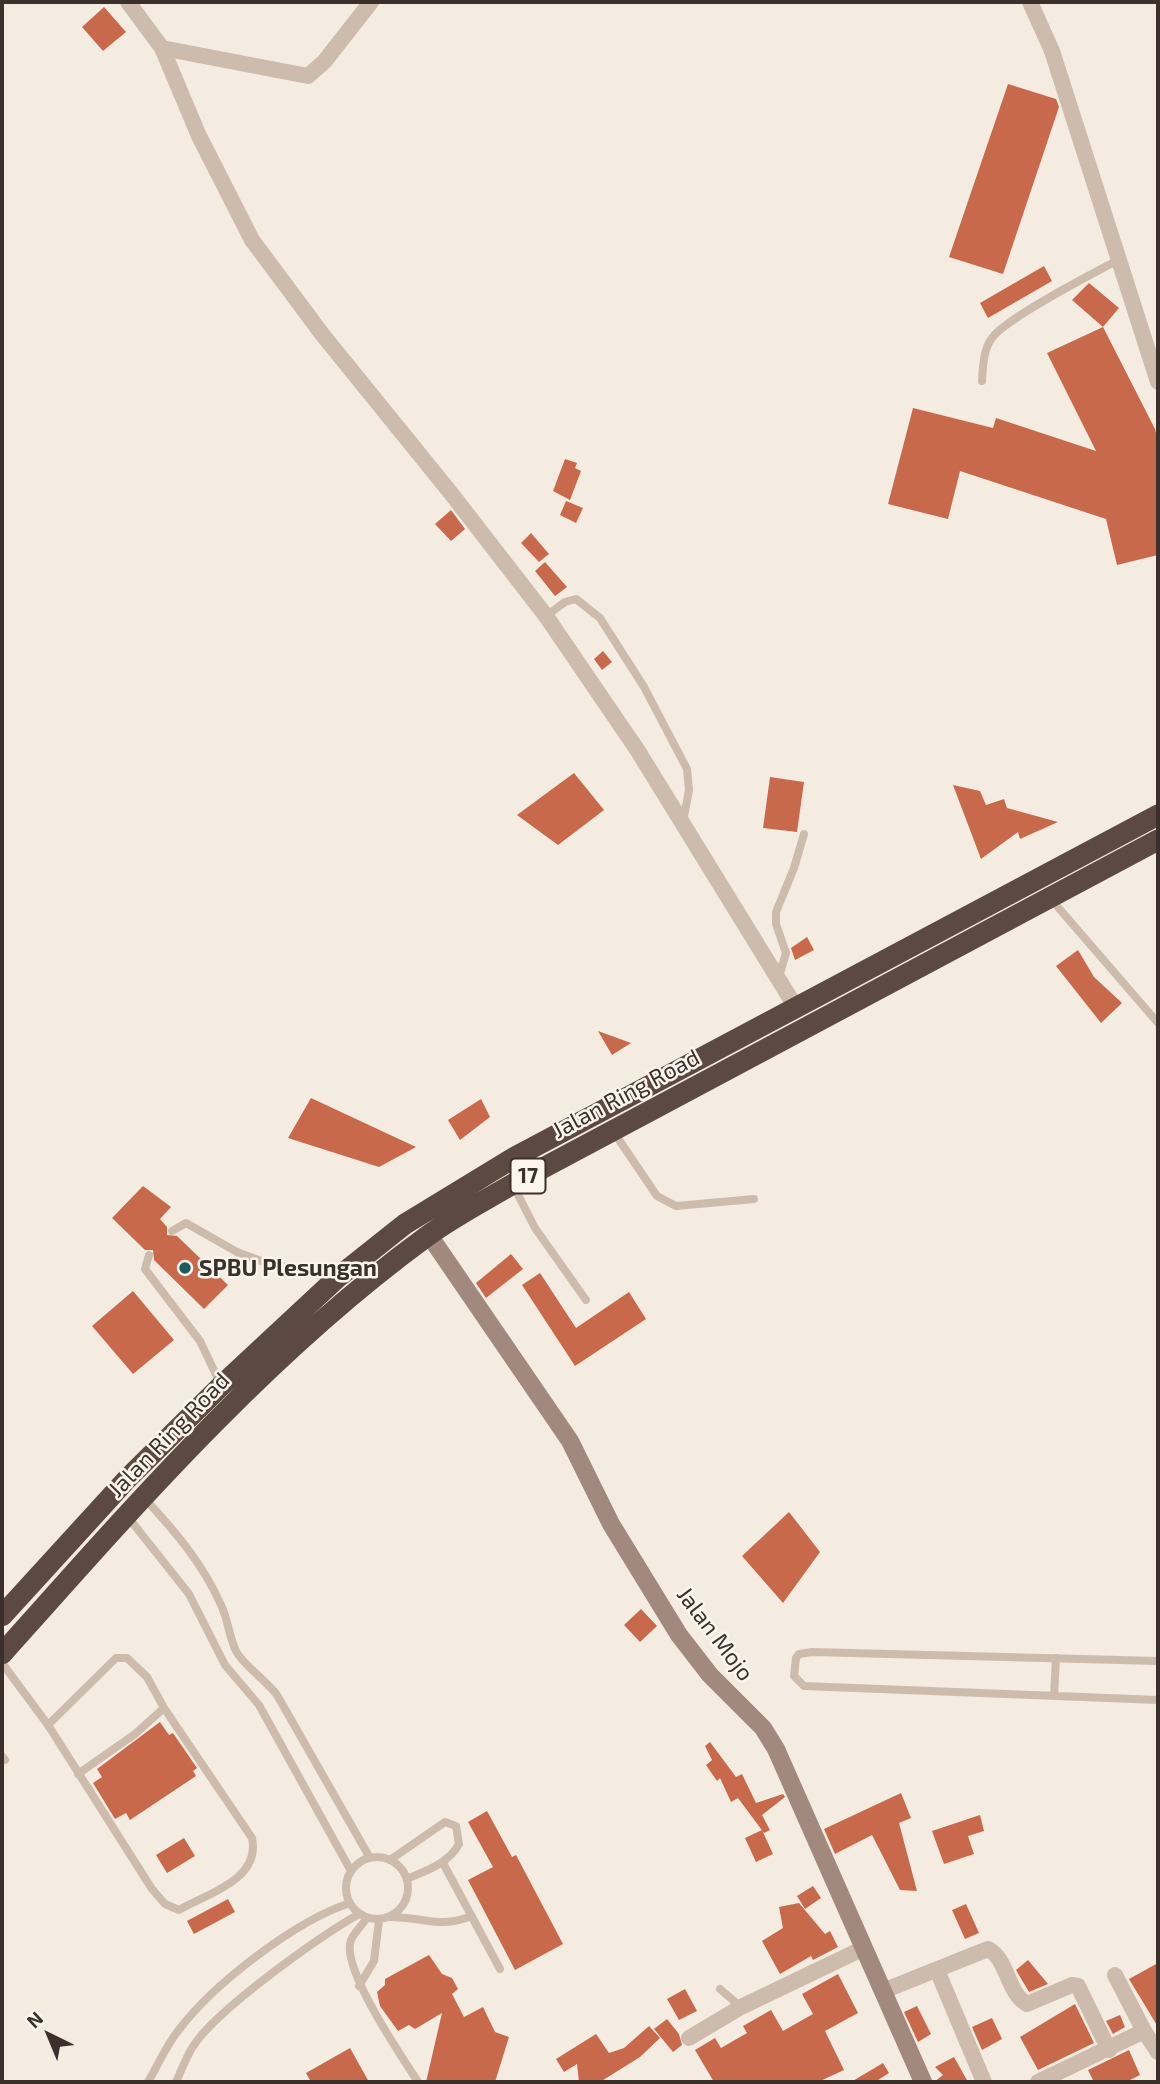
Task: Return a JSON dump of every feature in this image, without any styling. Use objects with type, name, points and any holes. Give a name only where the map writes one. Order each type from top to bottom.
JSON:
[{"type":"highway","name":"Jalan Ring Road","points":[[2,1616],[88,1520],[221,1386],[337,1278],[405,1223],[444,1197],[795,1006],[1158,815]]},
{"type":"highway","name":"Jalan Ring Road","points":[[2,1654],[143,1497],[308,1334],[429,1235],[513,1184],[1158,840]]},
{"type":"highway","points":[[88,1520],[107,1536]]},
{"type":"street","points":[[128,2],[162,48],[199,136],[253,240],[322,334],[546,616],[638,751],[795,1006]]},
{"type":"street","points":[[162,48],[308,76],[319,68],[371,2]]},
{"type":"street","points":[[1030,2],[1056,63],[1158,382]]},
{"type":"street","name":"Jalan Mojo","points":[[429,1235],[570,1441],[611,1524],[679,1635],[710,1675],[763,1728],[776,1749],[923,2082]]},
{"type":"street","points":[[689,2038],[741,2007],[864,1948]]},
{"type":"street","points":[[883,1991],[988,1949],[996,1955],[1018,1996],[1027,2004],[1072,1985],[1078,1986],[1109,2050]]},
{"type":"street","points":[[937,1970],[984,2082]]},
{"type":"street","points":[[1115,1975],[1158,2052]]},
{"type":"street","points":[[1038,2082],[1144,2031]]},
{"type":"lane","points":[[982,381],[984,356],[992,338],[1009,323],[1118,260]]},
{"type":"lane","points":[[546,616],[565,602],[576,599],[600,618],[644,687],[687,769],[689,790],[683,826]]},
{"type":"lane","points":[[778,981],[786,953],[776,924],[776,912],[804,834]]},
{"type":"lane","points":[[1049,896],[1158,1023]]},
{"type":"lane","points":[[613,1131],[657,1196],[667,1204],[676,1206],[754,1199]]},
{"type":"lane","points":[[513,1184],[535,1228],[586,1300]]},
{"type":"lane","points":[[172,1231],[186,1223],[237,1252],[264,1262],[337,1278]]},
{"type":"lane","points":[[149,1255],[145,1269],[201,1341],[221,1386]]},
{"type":"lane","points":[[143,1497],[190,1551],[208,1579],[222,1607],[237,1653],[264,1678],[277,1695],[370,1858]]},
{"type":"lane","points":[[127,1515],[189,1594],[225,1665],[259,1705],[351,1871]]},
{"type":"lane","points":[[1158,1661],[812,1652],[799,1654],[794,1676],[804,1686],[1158,1700]]},
{"type":"lane","points":[[2,1662],[48,1725],[152,1889],[171,1908],[179,1910],[245,1873],[255,1851],[252,1838],[164,1708],[147,1677],[127,1658],[116,1658],[48,1725]]},
{"type":"lane","points":[[1054,1696],[1056,1658]]},
{"type":"lane","points":[[78,1774],[135,1734],[164,1708]]},
{"type":"lane","points":[[390,1860],[445,1822],[456,1826],[460,1844],[443,1863],[407,1879]]},
{"type":"lane","points":[[390,1917],[406,1901],[407,1879],[400,1867],[390,1860],[370,1858],[351,1871],[346,1892],[350,1903],[363,1916],[379,1920],[415,1917],[441,1924],[472,1916]]},
{"type":"lane","points":[[443,1863],[500,1969]]},
{"type":"lane","points":[[148,2082],[176,2033],[214,1992],[298,1927],[321,1912],[350,1903]]},
{"type":"lane","points":[[363,1916],[350,1941],[350,1955],[359,1986],[418,2082]]},
{"type":"lane","points":[[176,2082],[192,2047],[212,2023],[328,1932],[363,1916]]},
{"type":"lane","points":[[359,1986],[374,1961],[379,1920]]},
{"type":"lane","points":[[720,1989],[741,2007]]},
{"type":"building","points":[[104,7],[126,32],[103,51],[82,27]]},
{"type":"building","points":[[1008,84],[1056,99],[1059,107],[1003,274],[949,257]]},
{"type":"building","points":[[1044,266],[1052,281],[988,318],[980,303]]},
{"type":"building","points":[[1089,283],[1119,308],[1103,327],[1072,300]]},
{"type":"building","points":[[1103,327],[1155,429],[1158,441],[1158,555],[1117,565],[1106,519],[960,471],[948,519],[888,504],[913,408],[993,428],[996,418],[1096,451],[1047,353]]},
{"type":"building","points":[[565,459],[577,463],[575,468],[581,471],[570,500],[553,491]]},
{"type":"building","points":[[566,501],[583,508],[576,523],[560,515]]},
{"type":"building","points":[[451,510],[465,529],[451,541],[435,524]]},
{"type":"building","points":[[531,533],[549,554],[539,562],[521,543]]},
{"type":"building","points":[[545,562],[567,587],[555,596],[535,571]]},
{"type":"building","points":[[603,651],[612,662],[602,670],[594,659]]},
{"type":"building","points":[[574,773],[604,810],[558,845],[517,815]]},
{"type":"building","points":[[770,777],[804,782],[797,832],[763,828]]},
{"type":"building","points":[[953,785],[980,791],[986,805],[1004,799],[1007,808],[1058,822],[1020,839],[1018,832],[981,859]]},
{"type":"building","points":[[807,937],[814,950],[795,960],[791,948]]},
{"type":"building","points":[[1078,950],[1094,977],[1122,1003],[1101,1023],[1056,966]]},
{"type":"building","points":[[598,1031],[631,1043],[612,1055]]},
{"type":"building","points":[[311,1098],[416,1147],[379,1167],[288,1138]]},
{"type":"building","points":[[481,1099],[490,1117],[460,1140],[448,1120]]},
{"type":"building","points":[[143,1186],[171,1207],[160,1219],[167,1227],[167,1235],[177,1236],[228,1285],[204,1309],[154,1260],[153,1250],[145,1250],[112,1218]]},
{"type":"building","points":[[511,1254],[523,1269],[486,1298],[476,1283]]},
{"type":"building","points":[[540,1273],[576,1328],[629,1292],[646,1319],[575,1366],[522,1285]]},
{"type":"building","points":[[133,1291],[174,1340],[133,1374],[92,1326]]},
{"type":"building","points":[[789,1512],[820,1552],[783,1603],[742,1556]]},
{"type":"building","points":[[641,1609],[657,1626],[640,1642],[624,1625]]},
{"type":"building","points":[[160,1722],[169,1735],[173,1733],[197,1768],[193,1771],[196,1776],[130,1820],[126,1813],[115,1819],[93,1783],[102,1777],[97,1769]]},
{"type":"building","points":[[710,1742],[736,1777],[742,1774],[756,1803],[783,1794],[785,1797],[762,1815],[770,1830],[764,1833],[738,1798],[731,1802],[720,1778],[717,1781],[706,1765],[712,1760],[705,1746]]},
{"type":"building","points":[[901,1793],[911,1818],[899,1823],[917,1891],[900,1890],[872,1835],[835,1854],[824,1829]]},
{"type":"building","points":[[487,1811],[512,1857],[516,1855],[563,1944],[515,1970],[468,1880],[493,1867],[468,1822]]},
{"type":"building","points":[[980,1815],[984,1831],[968,1836],[974,1854],[944,1864],[932,1831]]},
{"type":"building","points":[[762,1830],[773,1854],[756,1862],[745,1838]]},
{"type":"building","points":[[184,1838],[195,1856],[167,1873],[156,1855]]},
{"type":"building","points":[[813,1886],[821,1898],[805,1909],[797,1896]]},
{"type":"building","points":[[228,1899],[235,1912],[194,1934],[187,1921]]},
{"type":"building","points":[[799,1903],[825,1934],[830,1931],[838,1947],[813,1960],[811,1956],[780,1974],[762,1941],[783,1928],[779,1907]]},
{"type":"building","points":[[966,1904],[979,1933],[965,1939],[952,1910]]},
{"type":"building","points":[[429,1955],[442,1974],[452,1978],[458,1989],[452,1994],[464,2017],[483,2007],[495,2032],[509,2037],[495,2082],[426,2082],[442,2013],[415,2029],[409,2025],[398,2031],[380,2006],[377,1992],[385,1985],[385,1979]]},
{"type":"building","points":[[1028,1960],[1048,1984],[1029,1992],[1016,1970]]},
{"type":"building","points":[[1158,1963],[1158,2027],[1129,1979]]},
{"type":"building","points":[[838,1974],[858,2013],[825,2031],[844,2070],[818,2082],[714,2082],[695,2050],[715,2038],[721,2048],[747,2033],[743,2026],[771,2010],[783,2031],[813,2014],[802,1994]]},
{"type":"building","points":[[685,1989],[697,2011],[679,2020],[667,1999]]},
{"type":"building","points":[[1075,2004],[1094,2043],[1038,2070],[1020,2037]]},
{"type":"building","points":[[917,2006],[931,2034],[918,2042],[904,2012]]},
{"type":"building","points":[[1120,2015],[1125,2027],[1113,2034],[1106,2021]]},
{"type":"building","points":[[992,2018],[1002,2039],[982,2050],[972,2027]]},
{"type":"building","points":[[667,2019],[679,2034],[682,2045],[673,2052],[654,2029]]},
{"type":"building","points":[[649,2026],[660,2038],[640,2057],[600,2082],[579,2082],[577,2064],[564,2072],[556,2059],[596,2034],[609,2053],[624,2048]]},
{"type":"building","points":[[350,2048],[369,2082],[311,2082],[306,2073]]},
{"type":"building","points":[[1129,2050],[1140,2075],[1126,2082],[1094,2082],[1088,2070]]},
{"type":"building","points":[[954,2057],[968,2082],[934,2082],[943,2075],[935,2067]]},
{"type":"building","points":[[883,2063],[889,2073],[875,2082],[851,2082]]},
{"type":"place","name":"SPBU Plesungan","points":[[185,1268]]}]
